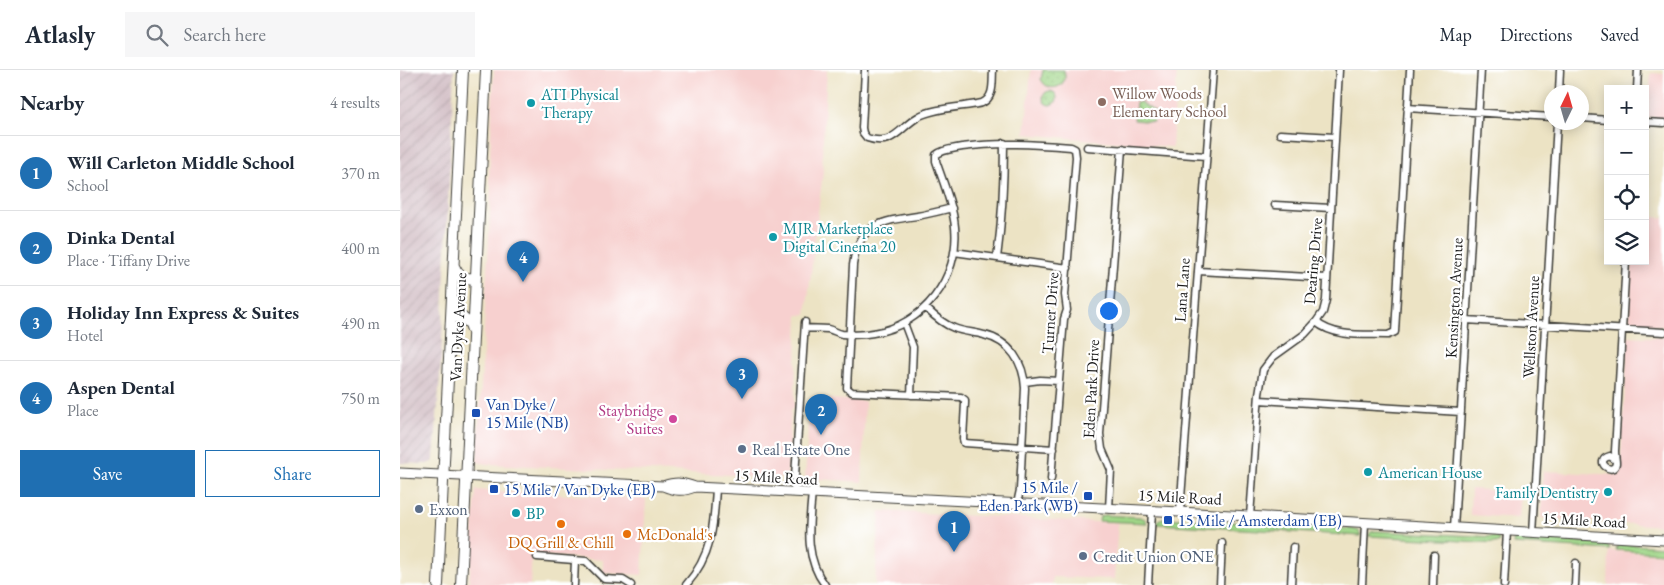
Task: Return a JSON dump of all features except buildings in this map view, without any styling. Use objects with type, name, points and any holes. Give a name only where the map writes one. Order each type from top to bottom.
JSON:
[{"type":"main road","name":"Van Dyke Avenue","points":[[438,585],[463,70]]},
{"type":"main road","name":"Van Dyke Avenue","points":[[460,585],[485,71]]},
{"type":"main road","points":[[454,266],[461,276],[469,279],[476,277]]},
{"type":"main road","points":[[451,318],[458,316],[466,319],[473,331]]},
{"type":"main road","name":"15 Mile Road","points":[[400,472],[663,486],[674,482],[685,483],[695,488],[1180,512],[1664,540]]},
{"type":"street","points":[[865,70],[862,128],[867,138],[874,141],[888,139],[924,114],[987,101],[991,94],[993,70]]},
{"type":"street","name":"Lana Lane","points":[[1180,512],[1213,70]]},
{"type":"street","name":"Dearing Drive","points":[[1250,516],[1261,375],[1264,366],[1273,357],[1305,334],[1316,322],[1325,306],[1339,70]]},
{"type":"street","points":[[1316,322],[1326,330],[1335,332],[1388,336],[1393,334],[1395,330],[1410,70]]},
{"type":"street","name":"Kensington Avenue","points":[[1454,528],[1481,70]]},
{"type":"street","points":[[1559,85],[1560,70]]},
{"type":"street","points":[[1637,85],[1638,70]]},
{"type":"street","points":[[1407,108],[1544,117]]},
{"type":"street","points":[[1589,119],[1604,120]]},
{"type":"street","points":[[1649,122],[1664,123]]},
{"type":"street","name":"Wellston Avenue","points":[[1533,533],[1557,130]]},
{"type":"street","points":[[1280,134],[1335,137]]},
{"type":"street","points":[[794,492],[805,325],[829,329],[840,334],[849,334],[875,333],[904,323],[926,308],[942,286],[949,272],[954,252],[955,228],[952,208],[936,161],[936,155],[947,150],[1004,143],[1002,209],[997,258]]},
{"type":"street","name":"Turner Drive","points":[[1004,143],[1071,147],[1075,149],[1076,157],[1065,295],[1066,310],[1051,479]]},
{"type":"street","points":[[1088,147],[1206,156]]},
{"type":"street","name":"Eden Park Drive","points":[[1109,509],[1111,470],[1102,449],[1100,434],[1122,149]]},
{"type":"street","points":[[1275,205],[1331,208]]},
{"type":"street","points":[[952,208],[886,220],[869,230],[862,238],[854,252],[852,265],[848,390],[963,398],[965,403],[964,442],[1054,449]]},
{"type":"street","points":[[954,252],[1068,268]]},
{"type":"street","points":[[1612,458],[1615,451],[1626,265]]},
{"type":"street","points":[[1198,271],[1327,278]]},
{"type":"street","points":[[926,308],[939,320],[954,328],[991,336],[1002,342],[1019,360],[1025,382],[1020,490],[1017,504]]},
{"type":"street","points":[[1466,320],[1664,332]]},
{"type":"street","points":[[904,323],[913,347],[911,395]]},
{"type":"street","points":[[1025,382],[1040,380],[1059,381]]},
{"type":"street","points":[[1259,400],[1461,412]]},
{"type":"street","points":[[686,585],[698,569],[710,543],[716,488]]},
{"type":"street","points":[[812,494],[809,545],[814,564],[826,585]]},
{"type":"street","points":[[1148,585],[1152,511]]},
{"type":"street","points":[[1362,585],[1365,523]]},
{"type":"street","points":[[1504,585],[1506,531]]},
{"type":"street","points":[[1220,585],[1222,543]]},
{"type":"street","points":[[1291,585],[1293,547]]},
{"type":"street","points":[[1433,585],[1434,556]]},
{"type":"street","points":[[537,557],[575,560],[590,564],[604,582],[623,580],[631,585]]},
{"type":"street","points":[[574,585],[575,560]]},
{"type":"street","points":[[1575,585],[1576,563]]},
{"type":"shaded area","points":[[400,70],[454,70],[441,361],[434,458],[432,462],[427,464],[400,463]]},
{"type":"shaded area","points":[[494,70],[827,70],[822,157],[823,171],[806,315],[798,315],[794,408],[791,409],[787,478],[477,462],[490,216],[491,186],[489,178]]},
{"type":"shaded area","name":"Willow Woods Elementary School","points":[[1031,70],[1177,70],[1172,147],[1025,134]]},
{"type":"shaded area","points":[[1651,73],[1664,74],[1664,118],[1649,117]]},
{"type":"shaded area","points":[[1649,216],[1664,218],[1664,326],[1629,324],[1632,265],[1649,265]]},
{"type":"shaded area","points":[[1628,336],[1664,338],[1664,526],[1541,518],[1543,471],[1620,475]]},
{"type":"shaded area","points":[[810,398],[865,401],[862,482],[805,478]]},
{"type":"shaded area","points":[[1471,489],[1521,492],[1519,518],[1470,515]]},
{"type":"shaded area","points":[[476,490],[646,499],[642,575],[603,573],[603,560],[532,555],[530,585],[469,585]]},
{"type":"shaded area","points":[[880,511],[1118,523],[1114,579],[1053,577],[1052,585],[875,585]]},
{"type":"shaded area","points":[[1609,551],[1664,554],[1664,585],[1608,585]]},
{"type":"green space","points":[[1043,70],[1064,70],[1064,81],[1057,87],[1048,87],[1041,79]]},
{"type":"green space","points":[[1047,91],[1053,91],[1057,98],[1053,105],[1047,105],[1043,101],[1043,95]]},
{"type":"green space","points":[[1140,102],[1155,112],[1153,122],[1134,120],[1136,103]]},
{"type":"green space","points":[[1100,516],[1140,517],[1145,519],[1147,523],[1099,521]]},
{"type":"green space","points":[[1163,518],[1353,529],[1359,531],[1361,536],[1156,524],[1158,520]]},
{"type":"green space","points":[[1371,532],[1495,537],[1499,539],[1499,543],[1368,536]]},
{"type":"green space","points":[[1514,539],[1604,543],[1610,550],[1513,544]]},
{"type":"green space","points":[[1620,544],[1664,547],[1664,553],[1616,550]]},
{"type":"place","name":"Willow Woods Elementary School","points":[[1102,102]]},
{"type":"place","name":"ATI Physical Therapy","points":[[531,103]]},
{"type":"place","name":"MJR Marketplace Digital Cinema 20","points":[[773,237]]},
{"type":"place","name":"Aspen Dental","points":[[523,282]]},
{"type":"place","name":"Holiday Inn Express & Suites","points":[[742,399]]},
{"type":"place","name":"Van Dyke / 15 Mile (NB)","points":[[476,413]]},
{"type":"place","name":"Staybridge Suites","points":[[673,419]]},
{"type":"place","name":"Dinka Dental","points":[[821,435]]},
{"type":"place","name":"Real Estate One","points":[[742,449]]},
{"type":"place","name":"American House","points":[[1368,472]]},
{"type":"place","name":"15 Mile / Van Dyke (EB)","points":[[494,489]]},
{"type":"place","name":"Family Dentistry","points":[[1608,492]]},
{"type":"place","name":"15 Mile / Eden Park (WB)","points":[[1088,496]]},
{"type":"place","name":"Exxon","points":[[419,509]]},
{"type":"place","name":"BP","points":[[516,513]]},
{"type":"place","name":"15 Mile / Amsterdam (EB)","points":[[1168,520]]},
{"type":"place","name":"DQ Grill & Chill","points":[[561,524]]},
{"type":"place","name":"McDonald's","points":[[627,534]]},
{"type":"place","name":"Will Carleton Middle School","points":[[954,552]]},
{"type":"place","name":"Credit Union ONE","points":[[1083,556]]}]
